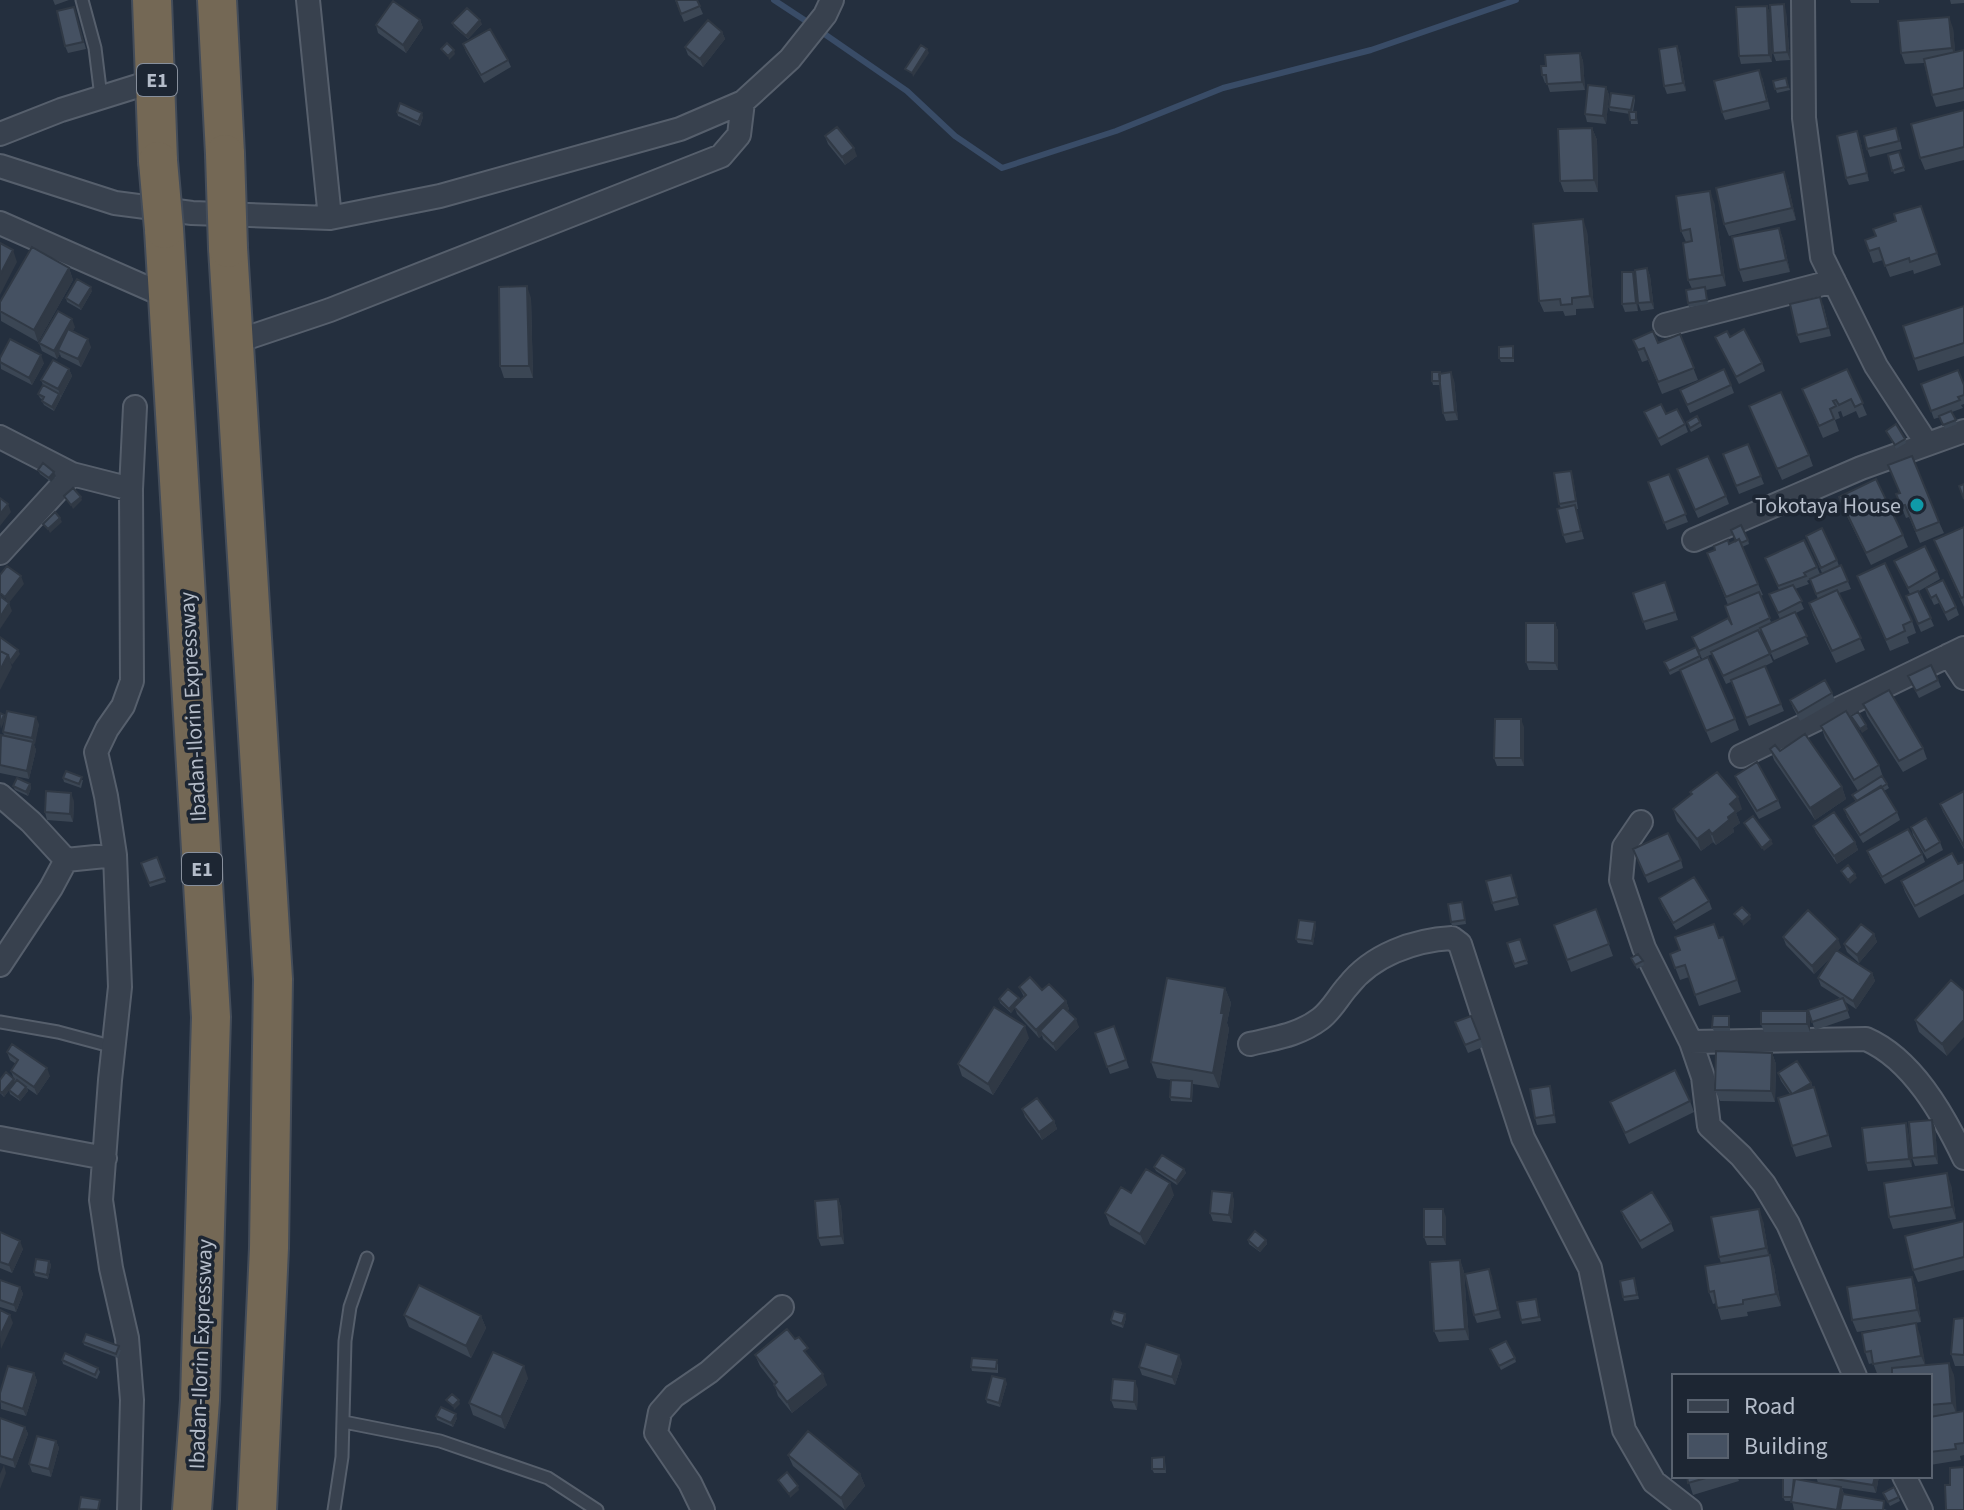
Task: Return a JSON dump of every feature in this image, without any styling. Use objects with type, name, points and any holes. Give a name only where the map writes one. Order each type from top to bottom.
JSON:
[{"type":"highway","name":"Ibadan-Ilorin Expressway","points":[[152,0],[158,161],[211,1017],[200,1400],[192,1510]]},
{"type":"highway","points":[[217,0],[228,248],[273,979],[269,1248],[257,1510]]},
{"type":"street","points":[[308,0],[330,218]]},
{"type":"street","points":[[0,166],[115,203],[192,213],[330,218],[440,196],[680,129],[743,102],[790,59],[825,15],[832,0]]},
{"type":"street","points":[[1803,0],[1804,118],[1822,257],[1876,366],[1927,444]]},
{"type":"street","name":"E1","points":[[0,134],[157,80]]},
{"type":"street","points":[[235,342],[330,310],[721,156],[739,135],[743,102]]},
{"type":"street","points":[[0,223],[168,297]]},
{"type":"street","points":[[1665,325],[1834,281]]},
{"type":"street","points":[[129,1510],[132,1400],[127,1338],[111,1268],[101,1200],[120,987],[115,855],[96,752],[123,706],[132,681],[131,489],[135,407]]},
{"type":"street","points":[[1694,540],[1861,468],[1964,431]]},
{"type":"street","points":[[0,437],[72,474],[131,489]]},
{"type":"street","points":[[0,553],[72,474]]},
{"type":"street","points":[[1741,756],[1956,652],[1964,678]]},
{"type":"street","points":[[0,795],[31,822],[66,860]]},
{"type":"street","points":[[1641,822],[1624,847],[1621,880],[1644,948],[1691,1042],[1703,1077],[1709,1126],[1741,1156],[1764,1184],[1788,1224],[1854,1374]]},
{"type":"street","points":[[66,860],[115,855]]},
{"type":"street","points":[[0,965],[66,860]]},
{"type":"street","points":[[1250,1044],[1295,1034],[1320,1019],[1335,1005],[1349,983],[1384,955],[1434,939],[1452,938],[1460,944],[1523,1138],[1590,1268],[1624,1430],[1654,1482],[1690,1510]]},
{"type":"street","points":[[1691,1042],[1866,1039],[1885,1047],[1904,1063],[1951,1130],[1964,1158]]},
{"type":"street","points":[[0,1138],[105,1158]]},
{"type":"street","points":[[703,1510],[690,1483],[656,1433],[660,1412],[674,1396],[709,1372],[782,1307]]},
{"type":"street","points":[[1905,1478],[1921,1510]]},
{"type":"lane","points":[[82,0],[95,48],[101,97]]},
{"type":"lane","points":[[0,1022],[58,1032],[114,1047]]},
{"type":"lane","points":[[334,1510],[344,1422],[345,1341],[350,1307],[367,1258]]},
{"type":"lane","points":[[344,1422],[440,1441],[548,1478],[597,1510]]},
{"type":"building","points":[[676,0],[697,0],[700,6],[681,14]]},
{"type":"building","points":[[393,1],[420,20],[403,45],[376,25]]},
{"type":"building","points":[[1784,4],[1787,52],[1773,53],[1770,5]]},
{"type":"building","points":[[1767,6],[1769,55],[1739,56],[1736,7]]},
{"type":"building","points":[[74,7],[83,42],[65,46],[57,11]]},
{"type":"building","points":[[467,8],[480,20],[466,36],[452,23]]},
{"type":"building","points":[[1949,17],[1952,48],[1901,53],[1898,21]]},
{"type":"building","points":[[708,20],[722,32],[700,59],[685,47]]},
{"type":"building","points":[[490,29],[508,60],[481,75],[463,44]]},
{"type":"building","points":[[447,43],[454,50],[448,56],[441,49]]},
{"type":"building","points":[[921,45],[927,49],[912,73],[905,69]]},
{"type":"building","points":[[1677,46],[1683,83],[1664,86],[1659,49]]},
{"type":"building","points":[[1964,50],[1964,88],[1932,95],[1924,59]]},
{"type":"building","points":[[1580,53],[1582,82],[1547,84],[1541,66],[1546,66],[1545,55]]},
{"type":"building","points":[[1759,70],[1767,101],[1722,112],[1714,81]]},
{"type":"building","points":[[1786,78],[1788,87],[1775,89],[1773,81]]},
{"type":"building","points":[[1588,85],[1606,87],[1603,116],[1585,114]]},
{"type":"building","points":[[1611,93],[1634,96],[1631,110],[1609,107]]},
{"type":"building","points":[[400,103],[422,113],[418,122],[397,112]]},
{"type":"building","points":[[1964,110],[1964,147],[1920,158],[1911,124]]},
{"type":"building","points":[[1629,112],[1636,112],[1636,120],[1630,120]]},
{"type":"building","points":[[837,127],[854,148],[842,157],[825,136]]},
{"type":"building","points":[[1592,128],[1594,180],[1560,181],[1558,129]]},
{"type":"building","points":[[1896,128],[1899,141],[1867,149],[1864,136]]},
{"type":"building","points":[[1857,131],[1867,173],[1846,178],[1837,136]]},
{"type":"building","points":[[1899,152],[1904,167],[1892,171],[1888,155]]},
{"type":"building","points":[[1784,172],[1792,208],[1724,224],[1716,188]]},
{"type":"building","points":[[1710,191],[1722,275],[1688,280],[1683,243],[1692,241],[1690,229],[1681,231],[1676,196]]},
{"type":"building","points":[[1921,206],[1937,253],[1885,266],[1879,248],[1869,251],[1865,240],[1876,236],[1873,229],[1896,221],[1894,214]]},
{"type":"building","points":[[1583,219],[1590,296],[1572,298],[1572,304],[1561,305],[1560,299],[1539,301],[1533,224]]},
{"type":"building","points":[[1779,228],[1786,260],[1739,270],[1732,237]]},
{"type":"building","points":[[0,243],[13,250],[0,275]]},
{"type":"building","points":[[32,247],[69,268],[34,330],[0,311],[0,302]]},
{"type":"building","points":[[1647,268],[1651,302],[1638,303],[1635,270]]},
{"type":"building","points":[[1622,272],[1633,272],[1636,303],[1622,304]]},
{"type":"building","points":[[77,279],[91,287],[79,306],[66,298]]},
{"type":"building","points":[[527,286],[529,366],[500,366],[499,287]]},
{"type":"building","points":[[1705,287],[1707,300],[1688,303],[1686,290]]},
{"type":"building","points":[[1820,297],[1828,328],[1797,335],[1790,304]]},
{"type":"building","points":[[1964,306],[1964,343],[1914,359],[1903,326]]},
{"type":"building","points":[[58,311],[72,319],[54,351],[39,343]]},
{"type":"building","points":[[68,329],[88,339],[78,359],[58,350]]},
{"type":"building","points":[[1744,329],[1762,363],[1736,377],[1715,337],[1727,331],[1730,337]]},
{"type":"building","points":[[1653,331],[1658,343],[1680,334],[1694,368],[1658,382],[1644,348],[1638,350],[1633,340]]},
{"type":"building","points":[[10,339],[41,355],[29,378],[0,362]]},
{"type":"building","points":[[1513,346],[1513,358],[1499,358],[1499,347]]},
{"type":"building","points":[[53,360],[69,369],[58,389],[41,380]]},
{"type":"building","points":[[1724,369],[1731,385],[1687,405],[1680,390]]},
{"type":"building","points":[[1847,369],[1863,403],[1855,407],[1851,399],[1839,405],[1836,400],[1833,401],[1836,406],[1830,409],[1834,419],[1819,426],[1802,389]]},
{"type":"building","points":[[1958,370],[1964,395],[1958,397],[1960,400],[1931,411],[1921,384]]},
{"type":"building","points":[[1432,372],[1440,372],[1440,381],[1432,381]]},
{"type":"building","points":[[1451,372],[1455,412],[1443,413],[1439,374]]},
{"type":"building","points":[[43,385],[59,394],[52,407],[42,401],[44,397],[38,394]]},
{"type":"building","points":[[1781,392],[1809,455],[1777,469],[1749,406]]},
{"type":"building","points":[[1661,404],[1666,414],[1677,409],[1685,424],[1658,439],[1644,412]]},
{"type":"building","points":[[1951,411],[1956,420],[1943,425],[1939,416]]},
{"type":"building","points":[[1697,416],[1700,422],[1690,428],[1687,422]]},
{"type":"building","points":[[1896,424],[1905,439],[1895,445],[1886,431]]},
{"type":"building","points":[[1748,444],[1761,476],[1736,486],[1723,454]]},
{"type":"building","points":[[1708,456],[1726,496],[1695,510],[1677,469]]},
{"type":"building","name":"Tokotaya House","points":[[1912,456],[1939,522],[1916,531],[1905,505],[1901,506],[1896,494],[1900,493],[1888,465]]},
{"type":"building","points":[[43,463],[54,472],[49,478],[38,470]]},
{"type":"building","points":[[1571,471],[1576,501],[1559,504],[1554,473]]},
{"type":"building","points":[[1669,474],[1686,514],[1664,523],[1648,482]]},
{"type":"building","points":[[1876,479],[1903,535],[1866,553],[1839,497]]},
{"type":"building","points":[[73,488],[81,497],[71,505],[64,496]]},
{"type":"building","points":[[0,498],[8,504],[0,514]]},
{"type":"building","points":[[1575,505],[1581,531],[1563,535],[1557,509]]},
{"type":"building","points":[[55,512],[60,518],[48,529],[43,524]]},
{"type":"building","points":[[1741,525],[1748,540],[1741,543],[1739,539],[1736,541],[1731,530]]},
{"type":"building","points":[[1964,527],[1964,597],[1961,598],[1934,540]]},
{"type":"building","points":[[1822,528],[1837,560],[1821,568],[1806,536]]},
{"type":"building","points":[[1739,539],[1758,584],[1726,597],[1707,553],[1715,550],[1714,546]]},
{"type":"building","points":[[1804,540],[1817,567],[1804,573],[1806,576],[1778,586],[1765,558]]},
{"type":"building","points":[[1925,546],[1937,571],[1908,588],[1894,561]]},
{"type":"building","points":[[1885,563],[1912,621],[1903,625],[1905,631],[1886,640],[1857,576]]},
{"type":"building","points":[[1841,565],[1848,581],[1816,594],[1810,579]]},
{"type":"building","points":[[7,566],[21,576],[5,597],[0,593],[0,575]]},
{"type":"building","points":[[1943,580],[1956,607],[1945,613],[1936,595],[1931,598],[1926,588]]},
{"type":"building","points":[[1665,582],[1675,612],[1643,622],[1633,593]]},
{"type":"building","points":[[1793,585],[1802,601],[1778,613],[1769,594]]},
{"type":"building","points":[[1837,590],[1861,638],[1832,651],[1809,603]]},
{"type":"building","points":[[1918,591],[1931,618],[1918,624],[1906,596]]},
{"type":"building","points":[[1759,592],[1770,618],[1699,651],[1692,637],[1728,618],[1732,625],[1725,606]]},
{"type":"building","points":[[0,596],[9,603],[0,617]]},
{"type":"building","points":[[1795,612],[1807,636],[1771,652],[1760,628]]},
{"type":"building","points":[[1526,623],[1555,623],[1555,663],[1526,662]]},
{"type":"building","points":[[1758,630],[1770,654],[1723,676],[1711,652]]},
{"type":"building","points":[[0,637],[18,650],[10,661],[8,655],[0,651]]},
{"type":"building","points":[[1696,647],[1700,656],[1669,671],[1664,662]]},
{"type":"building","points":[[0,651],[8,655],[0,670]]},
{"type":"building","points":[[1708,657],[1735,719],[1706,731],[1680,670]]},
{"type":"building","points":[[1931,665],[1938,680],[1916,691],[1908,676]]},
{"type":"building","points":[[1765,666],[1781,704],[1746,718],[1731,680]]},
{"type":"building","points":[[1825,680],[1832,693],[1798,713],[1790,700]]},
{"type":"building","points":[[1889,690],[1923,748],[1899,761],[1863,704]]},
{"type":"building","points":[[7,711],[36,717],[32,738],[3,732]]},
{"type":"building","points":[[1846,711],[1879,765],[1854,780],[1821,726]]},
{"type":"building","points":[[1858,712],[1866,725],[1860,729],[1851,716]]},
{"type":"building","points":[[1495,719],[1521,719],[1521,758],[1494,758]]},
{"type":"building","points":[[1805,734],[1842,787],[1810,808],[1770,749],[1775,745],[1780,751]]},
{"type":"building","points":[[1,735],[33,742],[27,771],[0,765]]},
{"type":"building","points":[[1757,762],[1778,800],[1757,811],[1735,776]]},
{"type":"building","points":[[66,771],[82,777],[79,784],[63,778]]},
{"type":"building","points":[[1717,772],[1738,797],[1730,804],[1736,811],[1712,834],[1709,830],[1697,839],[1673,809]]},
{"type":"building","points":[[1882,776],[1887,784],[1857,801],[1852,795]]},
{"type":"building","points":[[17,778],[30,784],[26,792],[13,786]]},
{"type":"building","points":[[1881,786],[1897,812],[1860,835],[1844,809]]},
{"type":"building","points":[[46,791],[71,793],[70,814],[45,812]]},
{"type":"building","points":[[1964,791],[1964,846],[1940,804]]},
{"type":"building","points":[[1834,812],[1855,842],[1834,856],[1813,826]]},
{"type":"building","points":[[1753,816],[1771,840],[1762,848],[1744,823]]},
{"type":"building","points":[[1926,818],[1940,842],[1925,851],[1911,827]]},
{"type":"building","points":[[1908,829],[1922,854],[1882,877],[1867,851]]},
{"type":"building","points":[[1668,833],[1681,860],[1645,876],[1633,849]]},
{"type":"building","points":[[1952,853],[1958,864],[1964,864],[1964,880],[1915,906],[1901,881]]},
{"type":"building","points":[[157,857],[165,878],[149,883],[141,863]]},
{"type":"building","points":[[1848,865],[1855,874],[1848,880],[1841,871]]},
{"type":"building","points":[[1511,875],[1517,897],[1492,903],[1486,881]]},
{"type":"building","points":[[1694,877],[1709,901],[1673,923],[1659,898]]},
{"type":"building","points":[[1462,902],[1465,920],[1451,922],[1448,904]]},
{"type":"building","points":[[1742,907],[1750,915],[1742,922],[1734,914]]},
{"type":"building","points":[[1596,909],[1609,944],[1567,960],[1554,925]]},
{"type":"building","points":[[1808,910],[1838,939],[1812,966],[1783,937]]},
{"type":"building","points":[[1299,920],[1315,922],[1312,941],[1296,939]]},
{"type":"building","points":[[1714,924],[1719,938],[1723,937],[1737,980],[1695,995],[1685,965],[1675,968],[1670,954],[1680,950],[1675,937]]},
{"type":"building","points":[[1861,924],[1874,934],[1857,955],[1844,944]]},
{"type":"building","points":[[1520,939],[1527,960],[1514,964],[1507,943]]},
{"type":"building","points":[[1836,950],[1872,973],[1853,1001],[1818,978]]},
{"type":"building","points":[[1638,954],[1643,961],[1635,965],[1631,958]]},
{"type":"building","points":[[1030,977],[1042,990],[1049,984],[1066,1001],[1036,1030],[1014,1007],[1026,995],[1019,987]]},
{"type":"building","points":[[1167,978],[1225,988],[1221,1013],[1224,1013],[1213,1073],[1151,1062]]},
{"type":"building","points":[[1951,980],[1964,991],[1964,1020],[1942,1044],[1915,1020]]},
{"type":"building","points":[[1008,989],[1019,998],[1009,1009],[999,999]]},
{"type":"building","points":[[1843,998],[1848,1010],[1812,1022],[1808,1010]]},
{"type":"building","points":[[994,1007],[1025,1026],[988,1084],[958,1064]]},
{"type":"building","points":[[1063,1007],[1076,1019],[1053,1044],[1040,1031]]},
{"type":"building","points":[[1761,1011],[1807,1011],[1807,1024],[1761,1024]]},
{"type":"building","points":[[1471,1016],[1480,1039],[1465,1045],[1455,1022]]},
{"type":"building","points":[[1713,1016],[1729,1016],[1729,1027],[1712,1027]]},
{"type":"building","points":[[1114,1026],[1126,1060],[1107,1067],[1095,1033]]},
{"type":"building","points":[[12,1044],[47,1068],[34,1087],[11,1071],[18,1060],[7,1052]]},
{"type":"building","points":[[1716,1051],[1772,1053],[1771,1091],[1715,1090]]},
{"type":"building","points":[[1797,1061],[1811,1083],[1792,1094],[1778,1073]]},
{"type":"building","points":[[1675,1070],[1690,1101],[1625,1133],[1610,1102]]},
{"type":"building","points":[[6,1072],[14,1079],[2,1093],[0,1080]]},
{"type":"building","points":[[17,1080],[26,1087],[18,1097],[9,1090]]},
{"type":"building","points":[[1171,1080],[1192,1081],[1191,1099],[1170,1097]]},
{"type":"building","points":[[1550,1086],[1554,1115],[1535,1118],[1530,1089]]},
{"type":"building","points":[[1814,1087],[1828,1135],[1792,1146],[1778,1098]]},
{"type":"building","points":[[1037,1098],[1054,1121],[1039,1132],[1022,1109]]},
{"type":"building","points":[[1932,1120],[1935,1156],[1912,1158],[1909,1122]]},
{"type":"building","points":[[1906,1123],[1909,1159],[1866,1163],[1862,1128]]},
{"type":"building","points":[[1162,1155],[1184,1169],[1176,1181],[1154,1167]]},
{"type":"building","points":[[1146,1169],[1170,1183],[1140,1234],[1105,1213],[1121,1187],[1131,1193]]},
{"type":"building","points":[[1947,1173],[1952,1207],[1889,1217],[1884,1183]]},
{"type":"building","points":[[1212,1191],[1232,1193],[1229,1215],[1210,1213]]},
{"type":"building","points":[[1652,1192],[1671,1223],[1640,1241],[1621,1211]]},
{"type":"building","points":[[838,1199],[841,1236],[818,1238],[815,1201]]},
{"type":"building","points":[[1424,1209],[1443,1209],[1443,1237],[1424,1237]]},
{"type":"building","points":[[1759,1209],[1766,1248],[1719,1257],[1711,1217]]},
{"type":"building","points":[[1964,1221],[1964,1257],[1913,1270],[1905,1236]]},
{"type":"building","points":[[1255,1231],[1266,1240],[1258,1249],[1248,1240]]},
{"type":"building","points":[[0,1232],[20,1241],[9,1265],[0,1262]]},
{"type":"building","points":[[1770,1255],[1776,1294],[1717,1308],[1714,1291],[1709,1292],[1705,1266]]},
{"type":"building","points":[[36,1259],[49,1261],[47,1275],[34,1272]]},
{"type":"building","points":[[1460,1260],[1465,1329],[1434,1331],[1430,1262]]},
{"type":"building","points":[[1489,1269],[1498,1310],[1474,1315],[1465,1274]]},
{"type":"building","points":[[1912,1277],[1917,1310],[1852,1320],[1847,1287]]},
{"type":"building","points":[[1634,1278],[1637,1295],[1623,1297],[1620,1281]]},
{"type":"building","points":[[0,1280],[20,1287],[14,1305],[0,1300]]},
{"type":"building","points":[[419,1285],[481,1316],[466,1346],[404,1315]]},
{"type":"building","points":[[1536,1299],[1539,1317],[1521,1320],[1517,1302]]},
{"type":"building","points":[[0,1310],[10,1315],[0,1336]]},
{"type":"building","points":[[1114,1311],[1125,1314],[1122,1324],[1111,1320]]},
{"type":"building","points":[[1964,1318],[1964,1355],[1951,1354],[1954,1319]]},
{"type":"building","points":[[1916,1323],[1921,1356],[1873,1364],[1871,1351],[1865,1352],[1862,1333]]},
{"type":"building","points":[[787,1329],[808,1348],[804,1351],[823,1374],[787,1402],[774,1385],[777,1382],[755,1355]]},
{"type":"building","points":[[86,1334],[119,1346],[116,1354],[83,1342]]},
{"type":"building","points":[[1506,1341],[1515,1358],[1499,1366],[1490,1349]]},
{"type":"building","points":[[1146,1344],[1179,1355],[1172,1377],[1139,1367]]},
{"type":"building","points":[[493,1352],[524,1366],[501,1417],[469,1403]]},
{"type":"building","points":[[65,1353],[98,1368],[95,1375],[62,1360]]},
{"type":"building","points":[[972,1358],[997,1360],[996,1369],[971,1367]]},
{"type":"building","points":[[1949,1363],[1952,1403],[1932,1405],[1932,1374],[1892,1374],[1892,1368]]},
{"type":"building","points":[[8,1366],[34,1373],[23,1409],[0,1401]]},
{"type":"building","points":[[992,1376],[1005,1379],[999,1403],[986,1399]]},
{"type":"building","points":[[1113,1379],[1135,1381],[1134,1402],[1111,1400]]},
{"type":"building","points":[[452,1394],[459,1400],[453,1406],[446,1400]]},
{"type":"building","points":[[441,1407],[456,1414],[451,1423],[436,1416]]},
{"type":"building","points":[[1964,1411],[1964,1443],[1955,1444],[1956,1449],[1932,1452],[1932,1417]]},
{"type":"building","points":[[0,1418],[25,1427],[13,1460],[0,1456]]},
{"type":"building","points":[[808,1431],[860,1474],[841,1498],[788,1455]]},
{"type":"building","points":[[37,1436],[56,1441],[49,1469],[29,1464]]},
{"type":"building","points":[[1164,1457],[1164,1469],[1152,1469],[1152,1458]]},
{"type":"building","points":[[1964,1467],[1964,1510],[1946,1510],[1945,1485],[1950,1485],[1950,1468]]},
{"type":"building","points":[[787,1472],[798,1486],[789,1494],[778,1480]]},
{"type":"building","points":[[1687,1478],[1706,1478],[1688,1483]]},
{"type":"building","points":[[1783,1478],[1794,1478],[1792,1497],[1783,1497]]},
{"type":"building","points":[[1829,1478],[1875,1478],[1873,1485]]},
{"type":"building","points":[[1795,1479],[1841,1487],[1837,1510],[1791,1502]]},
{"type":"building","points":[[1894,1487],[1899,1497],[1888,1502],[1883,1493]]},
{"type":"building","points":[[1843,1494],[1884,1501],[1883,1510],[1840,1510]]},
{"type":"building","points":[[81,1497],[100,1500],[98,1510],[79,1509]]},
{"type":"waterway","points":[[774,0],[809,23]]},
{"type":"waterway","points":[[823,33],[907,91],[955,136],[1002,168],[1116,131],[1223,88],[1371,50],[1516,0]]},
{"type":"place","name":"Tokotaya House","points":[[1917,505]]}]
